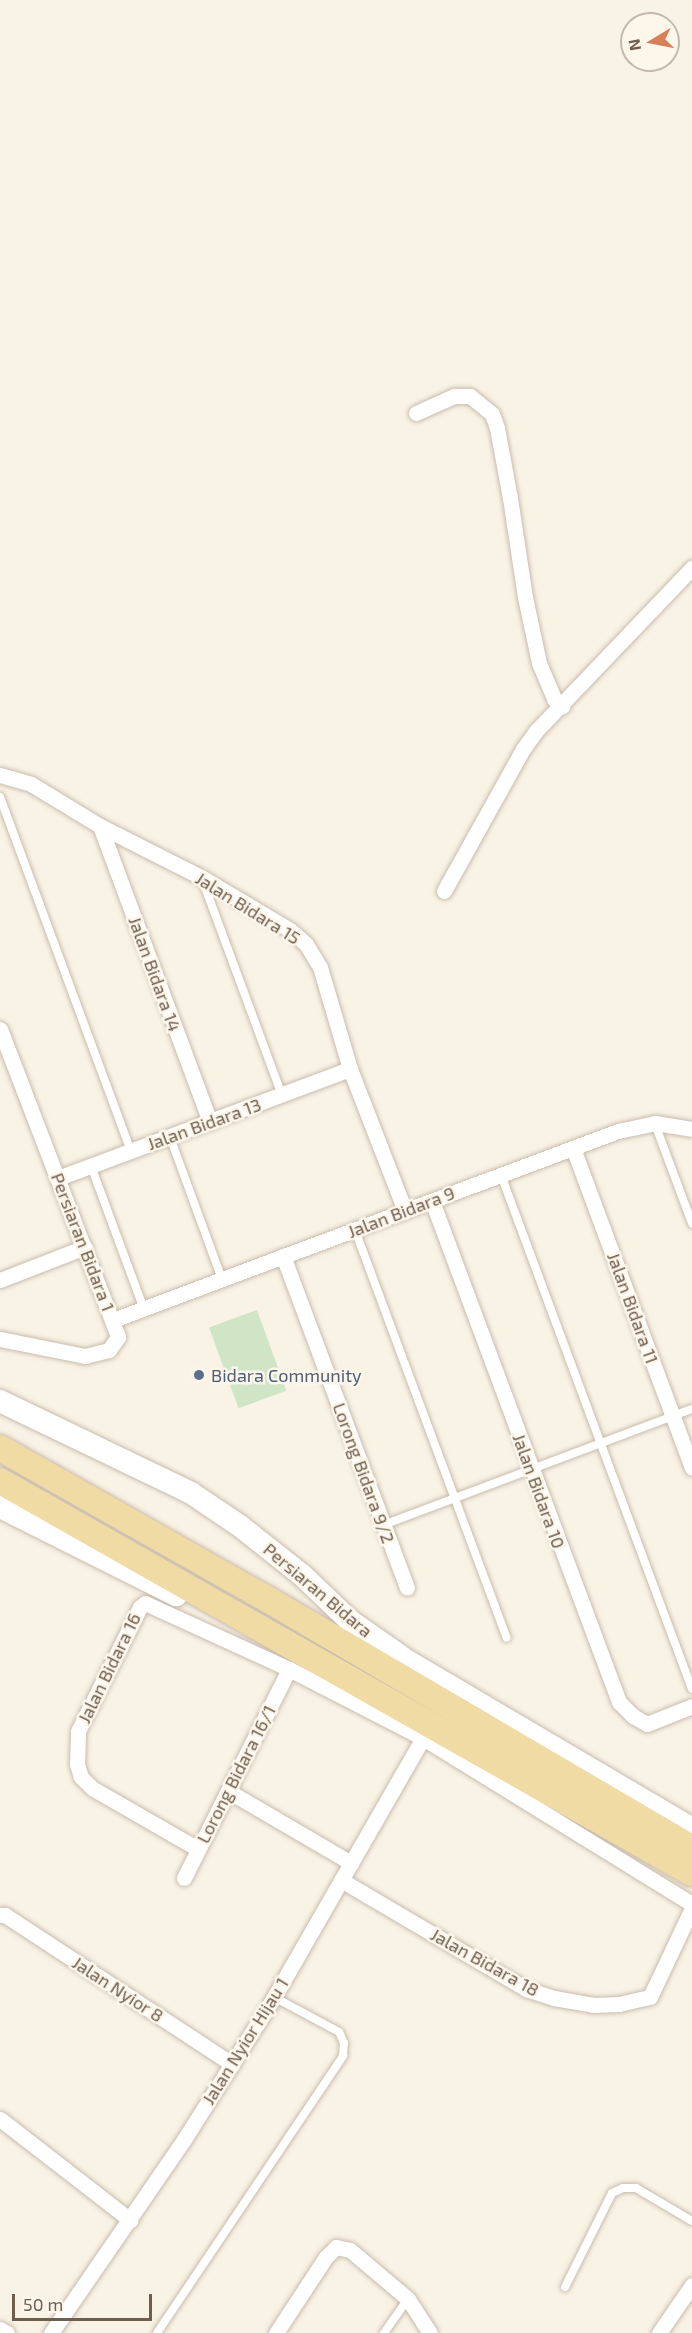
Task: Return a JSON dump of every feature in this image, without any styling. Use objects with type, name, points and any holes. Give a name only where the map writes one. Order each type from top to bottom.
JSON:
[{"type":"main road","name":"Persiaran Bidara","points":[[0,1401],[191,1493],[240,1526],[303,1576],[349,1620],[409,1662],[692,1829]]},
{"type":"main road","name":"Persiaran Bidara","points":[[0,1448],[262,1596],[692,1848]]},
{"type":"main road","points":[[0,1481],[692,1873]]},
{"type":"main road","points":[[0,1507],[155,1583],[414,1727],[692,1887]]},
{"type":"street","points":[[416,413],[454,396],[470,396],[492,414],[497,428],[508,486],[538,663],[554,699],[562,706]]},
{"type":"street","points":[[444,891],[523,749],[536,731],[692,568]]},
{"type":"street","name":"Jalan Bidara 15","points":[[0,775],[31,784],[100,826],[201,877],[290,930],[306,944],[320,967],[350,1069],[405,1211]]},
{"type":"street","name":"Jalan Bidara 14","points":[[100,826],[210,1122]]},
{"type":"street","name":"Persiaran Bidara 1","points":[[0,1029],[118,1337],[109,1350],[85,1356],[0,1339]]},
{"type":"street","name":"Jalan Bidara 13","points":[[58,1178],[350,1069]]},
{"type":"street","name":"Jalan Bidara 9","points":[[113,1320],[618,1131],[655,1123],[692,1129]]},
{"type":"street","name":"Jalan Bidara 11","points":[[573,1148],[692,1468]]},
{"type":"street","name":"Jalan Bidara 10","points":[[432,1201],[619,1702],[633,1716],[647,1724],[692,1706]]},
{"type":"street","points":[[0,1280],[85,1247]]},
{"type":"street","name":"Lorong Bidara 9/2","points":[[284,1256],[407,1588]]},
{"type":"street","name":"Jalan Bidara 16","points":[[198,1849],[92,1788],[81,1777],[77,1764],[78,1731],[140,1607],[145,1604],[289,1669]]},
{"type":"street","points":[[289,1669],[423,1738],[692,1906]]},
{"type":"street","name":"Lorong Bidara 16/1","points":[[184,1878],[289,1669]]},
{"type":"street","name":"Jalan Nyior Hijau 1","points":[[51,2333],[130,2220],[274,1997],[423,1738]]},
{"type":"street","points":[[228,1791],[351,1863]]},
{"type":"street","name":"Jalan Bidara 18","points":[[341,1880],[526,1989],[554,1998],[593,2005],[620,2004],[650,1997],[692,1906]]},
{"type":"street","name":"Jalan Nyior 8","points":[[3,1915],[231,2064]]},
{"type":"street","points":[[0,2119],[130,2220]]},
{"type":"street","points":[[276,2333],[326,2257],[336,2247],[350,2250],[408,2299],[430,2333]]},
{"type":"street","points":[[659,2333],[692,2284]]},
{"type":"street","points":[[0,2329],[6,2333]]},
{"type":"lane","points":[[0,797],[131,1151]]},
{"type":"lane","points":[[201,877],[282,1095]]},
{"type":"lane","points":[[655,1123],[692,1223]]},
{"type":"lane","points":[[170,1137],[222,1279]]},
{"type":"lane","points":[[91,1166],[144,1309]]},
{"type":"lane","points":[[501,1175],[692,1689]]},
{"type":"lane","points":[[355,1230],[507,1638]]},
{"type":"lane","points":[[383,1525],[692,1410]]},
{"type":"lane","points":[[157,2333],[343,2056],[344,2043],[339,2032],[274,1997]]},
{"type":"lane","points":[[565,2287],[612,2193],[622,2187],[636,2188],[692,2221]]},
{"type":"lane","points":[[384,2333],[408,2299]]},
{"type":"green space","points":[[257,1310],[286,1391],[238,1408],[209,1327]]},
{"type":"place","name":"Bidara Community","points":[[199,1375]]}]
